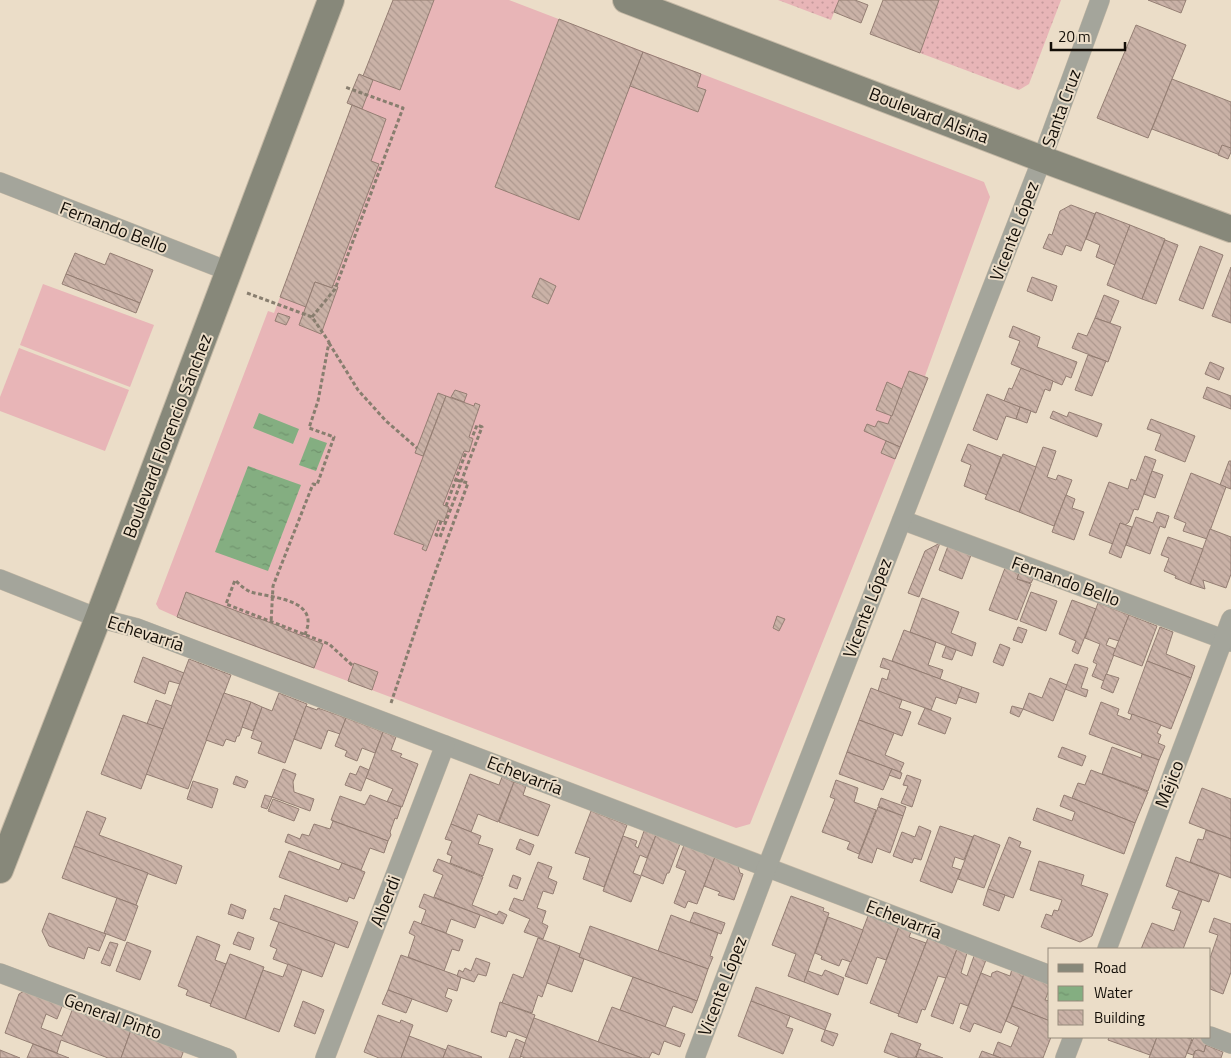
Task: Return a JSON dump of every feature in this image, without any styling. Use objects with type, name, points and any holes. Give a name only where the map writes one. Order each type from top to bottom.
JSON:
[{"type":"main road","name":"Boulevard Florencio Sánchez","points":[[0,870],[98,618],[331,0]]},
{"type":"main road","name":"Boulevard Alsina","points":[[626,0],[1231,229]]},
{"type":"street","name":"Santa Cruz","points":[[1042,159],[1100,0]]},
{"type":"street","name":"Vicente López","points":[[695,1058],[766,867],[1042,159]]},
{"type":"street","name":"Fernando Bello","points":[[0,182],[226,278]]},
{"type":"street","name":"Fernando Bello","points":[[902,520],[1227,641]]},
{"type":"street","name":"Echevarría","points":[[0,579],[98,618],[137,628],[1048,974]]},
{"type":"street","name":"Méjico","points":[[1107,948],[1227,641],[1231,619]]},
{"type":"street","name":"Alberdi","points":[[325,1058],[445,745]]},
{"type":"street","name":"General Pinto","points":[[0,974],[227,1058]]},
{"type":"street","points":[[1211,1036],[1231,1044]]},
{"type":"street","points":[[1065,1058],[1073,1038]]},
{"type":"path","points":[[312,317],[334,289],[403,108],[345,87]]},
{"type":"path","points":[[226,278],[312,317],[358,390],[386,421],[417,448]]},
{"type":"path","points":[[271,622],[273,586],[313,484],[317,485],[334,438],[309,428],[318,401],[329,342]]},
{"type":"path","points":[[441,521],[436,535],[440,536],[482,427],[477,425],[472,438]]},
{"type":"path","points":[[446,506],[466,452]]},
{"type":"path","points":[[393,698],[432,581],[468,483],[456,480]]},
{"type":"path","points":[[305,634],[309,622],[306,613],[298,606],[272,596],[251,592],[235,580],[226,604],[329,644],[353,666]]},
{"type":"shaded area","points":[[393,0],[509,0],[984,182],[990,197],[925,376],[928,378],[750,824],[736,828],[177,617],[159,609],[156,604],[268,311],[274,313]]},
{"type":"shaded area","points":[[778,0],[839,0],[831,20]]},
{"type":"shaded area","points":[[939,0],[1061,0],[1029,84],[1019,90],[920,53]]},
{"type":"shaded area","points":[[43,284],[154,325],[130,387],[20,345]]},
{"type":"shaded area","points":[[19,348],[129,390],[105,451],[0,411],[0,397]]},
{"type":"water","points":[[259,413],[299,429],[293,444],[253,428]]},
{"type":"water","points":[[310,437],[327,443],[316,471],[299,465]]},
{"type":"water","points":[[248,466],[301,485],[268,571],[215,552]]},
{"type":"building","points":[[393,0],[434,0],[400,90],[363,76]]},
{"type":"building","points":[[839,0],[855,0],[868,5],[861,23],[834,12]]},
{"type":"building","points":[[883,0],[939,0],[920,53],[870,34]]},
{"type":"building","points":[[1148,0],[1186,0],[1181,13]]},
{"type":"building","points":[[559,19],[643,52],[579,220],[495,187]]},
{"type":"building","points":[[1136,25],[1186,45],[1148,138],[1097,118]]},
{"type":"building","points":[[643,52],[701,74],[697,87],[706,90],[698,112],[630,86]]},
{"type":"building","points":[[359,74],[373,80],[362,109],[347,103]]},
{"type":"building","points":[[1172,79],[1231,102],[1231,150],[1228,158],[1152,129]]},
{"type":"building","points":[[352,105],[386,119],[371,161],[379,164],[332,288],[315,282],[306,307],[280,297]]},
{"type":"building","points":[[1222,145],[1231,148],[1228,159],[1218,155]]},
{"type":"building","points":[[1071,205],[1095,214],[1081,251],[1066,245],[1062,255],[1043,248],[1049,234],[1052,235],[1060,211]]},
{"type":"building","points":[[1096,212],[1130,225],[1115,265],[1096,257],[1100,245],[1086,239]]},
{"type":"building","points":[[1130,225],[1165,239],[1142,299],[1107,285]]},
{"type":"building","points":[[1165,240],[1178,245],[1156,304],[1142,299]]},
{"type":"building","points":[[1200,246],[1223,255],[1203,309],[1179,300]]},
{"type":"building","points":[[75,253],[105,265],[110,253],[153,270],[140,303],[66,274]]},
{"type":"building","points":[[1231,267],[1231,323],[1212,316]]},
{"type":"building","points":[[66,274],[140,303],[136,313],[62,284]]},
{"type":"building","points":[[1032,277],[1057,286],[1052,301],[1027,291]]},
{"type":"building","points":[[540,278],[556,286],[548,304],[532,297]]},
{"type":"building","points":[[315,282],[332,288],[333,285],[338,287],[321,334],[299,325]]},
{"type":"building","points":[[1104,295],[1119,301],[1110,323],[1095,318]]},
{"type":"building","points":[[278,313],[290,317],[286,325],[275,321]]},
{"type":"building","points":[[1095,318],[1121,327],[1108,362],[1072,348],[1078,333],[1087,336]]},
{"type":"building","points":[[1013,326],[1040,337],[1037,347],[1077,362],[1071,378],[1066,376],[1062,385],[1011,364],[1020,341],[1009,337]]},
{"type":"building","points":[[1088,355],[1106,361],[1092,396],[1075,390]]},
{"type":"building","points":[[1210,362],[1224,368],[1219,380],[1205,374]]},
{"type":"building","points":[[1021,368],[1053,381],[1050,391],[1045,389],[1036,413],[1004,401],[1009,388],[1012,389]]},
{"type":"building","points":[[909,371],[928,378],[900,447],[864,431],[867,424],[875,427],[878,421],[888,424]]},
{"type":"building","points":[[887,382],[902,389],[892,416],[876,410]]},
{"type":"building","points":[[1207,387],[1231,396],[1231,409],[1203,398]]},
{"type":"building","points":[[455,390],[467,394],[464,402],[451,397]]},
{"type":"building","points":[[438,393],[446,396],[423,456],[415,453]]},
{"type":"building","points":[[987,394],[1020,407],[1016,419],[1006,416],[997,440],[973,430]]},
{"type":"building","points":[[446,396],[474,406],[475,403],[480,405],[469,437],[473,439],[469,452],[464,451],[443,505],[449,507],[444,522],[438,520],[426,551],[422,549],[424,545],[394,534]]},
{"type":"building","points":[[1020,407],[1031,411],[1027,423],[1016,419]]},
{"type":"building","points":[[1053,411],[1067,417],[1069,412],[1102,424],[1097,437],[1050,418]]},
{"type":"building","points":[[1151,419],[1195,436],[1185,462],[1155,450],[1161,434],[1147,429]]},
{"type":"building","points":[[886,441],[900,447],[895,459],[881,453]]},
{"type":"building","points":[[968,444],[1001,457],[987,495],[964,486],[971,465],[961,461]]},
{"type":"building","points":[[1043,447],[1056,451],[1047,477],[1056,480],[1058,475],[1072,480],[1054,526],[1019,512]]},
{"type":"building","points":[[1003,454],[1036,467],[1019,512],[985,499]]},
{"type":"building","points":[[1145,456],[1156,460],[1138,510],[1134,509],[1129,522],[1125,525],[1120,523],[1113,544],[1089,535],[1109,482],[1128,489],[1131,479],[1136,481]]},
{"type":"building","points":[[1229,461],[1231,461],[1231,489],[1220,485]]},
{"type":"building","points":[[1152,471],[1163,475],[1155,498],[1144,494]]},
{"type":"building","points":[[1191,473],[1226,487],[1207,539],[1183,531],[1186,523],[1174,518]]},
{"type":"building","points":[[1066,495],[1075,499],[1072,508],[1084,512],[1074,540],[1052,532]]},
{"type":"building","points":[[1157,512],[1169,516],[1165,528],[1160,526],[1150,554],[1126,545],[1136,517],[1153,523]]},
{"type":"building","points":[[1120,523],[1132,527],[1121,558],[1109,553]]},
{"type":"building","points":[[1210,529],[1231,537],[1231,574],[1226,588],[1203,580],[1205,589],[1190,584]]},
{"type":"building","points":[[1168,537],[1203,549],[1190,584],[1164,571],[1169,558],[1161,555]]},
{"type":"building","points":[[940,543],[919,597],[908,593],[925,551]]},
{"type":"building","points":[[948,546],[971,555],[962,579],[939,570]]},
{"type":"building","points":[[1005,568],[1019,573],[1017,579],[1031,584],[1017,620],[989,610]]},
{"type":"building","points":[[1019,573],[1033,579],[1031,583],[1017,579]]},
{"type":"building","points":[[186,592],[323,644],[314,668],[177,617]]},
{"type":"building","points":[[1031,592],[1057,601],[1046,631],[1020,621]]},
{"type":"building","points":[[922,598],[959,612],[951,633],[976,643],[972,656],[910,632]]},
{"type":"building","points":[[1072,600],[1096,609],[1078,654],[1072,651],[1076,641],[1059,634]]},
{"type":"building","points":[[1098,603],[1129,615],[1119,641],[1109,638],[1106,645],[1116,649],[1104,681],[1092,676],[1097,664],[1093,662],[1100,644],[1085,638]]},
{"type":"building","points":[[1129,615],[1157,626],[1142,666],[1113,655]]},
{"type":"building","points":[[777,616],[785,619],[779,631],[773,628]]},
{"type":"building","points":[[1018,627],[1027,630],[1022,643],[1013,640]]},
{"type":"building","points":[[1160,627],[1173,632],[1166,654],[1195,666],[1191,678],[1147,661]]},
{"type":"building","points":[[904,630],[936,642],[928,665],[943,670],[940,679],[892,661]]},
{"type":"building","points":[[1000,644],[1010,648],[1003,666],[993,662]]},
{"type":"building","points":[[946,646],[956,650],[952,660],[942,657]]},
{"type":"building","points":[[143,657],[184,673],[180,684],[169,681],[165,694],[134,682]]},
{"type":"building","points":[[883,658],[962,687],[956,704],[936,697],[931,710],[878,691],[882,678],[887,680],[890,670],[880,667]]},
{"type":"building","points":[[189,659],[231,675],[188,789],[146,774]]},
{"type":"building","points":[[1147,661],[1191,678],[1171,729],[1128,713]]},
{"type":"building","points":[[354,663],[378,672],[372,690],[348,681]]},
{"type":"building","points":[[1075,664],[1088,668],[1081,688],[1088,690],[1086,697],[1065,689]]},
{"type":"building","points":[[1106,674],[1119,678],[1113,693],[1101,688]]},
{"type":"building","points":[[1050,678],[1067,685],[1053,721],[1023,709],[1029,693],[1042,698]]},
{"type":"building","points":[[962,687],[979,693],[976,703],[958,697]]},
{"type":"building","points":[[871,688],[902,700],[899,708],[911,712],[902,736],[859,720]]},
{"type":"building","points":[[224,693],[251,702],[239,736],[237,736],[235,742],[226,739],[223,746],[206,740]]},
{"type":"building","points":[[279,693],[307,704],[285,763],[258,753],[262,742],[251,738],[262,707],[272,711]]},
{"type":"building","points":[[156,700],[172,706],[163,729],[147,724]]},
{"type":"building","points":[[251,702],[262,707],[253,731],[242,727]]},
{"type":"building","points":[[1101,702],[1119,709],[1117,715],[1130,720],[1132,714],[1161,725],[1157,733],[1161,735],[1158,743],[1165,746],[1159,760],[1089,734]]},
{"type":"building","points":[[306,706],[317,710],[318,708],[346,718],[340,734],[328,730],[321,749],[294,739]]},
{"type":"building","points":[[1012,706],[1023,709],[1019,717],[1010,713]]},
{"type":"building","points":[[925,708],[951,718],[945,734],[918,724]]},
{"type":"building","points":[[123,715],[163,729],[141,789],[101,774]]},
{"type":"building","points":[[346,718],[383,732],[375,753],[362,748],[357,761],[345,756],[347,751],[335,746]]},
{"type":"building","points":[[859,720],[894,733],[885,755],[904,763],[900,772],[847,752]]},
{"type":"building","points":[[383,732],[396,737],[391,750],[402,754],[400,757],[418,764],[402,807],[387,802],[393,789],[366,778]]},
{"type":"building","points":[[1062,747],[1086,756],[1082,766],[1058,757]]},
{"type":"building","points":[[1112,747],[1141,758],[1142,754],[1159,760],[1148,791],[1102,774]]},
{"type":"building","points":[[847,752],[892,769],[883,790],[839,774]]},
{"type":"building","points":[[360,766],[369,770],[361,791],[345,785],[350,773],[356,775]]},
{"type":"building","points":[[283,769],[296,774],[293,782],[294,792],[314,799],[310,811],[272,797]]},
{"type":"building","points":[[892,769],[902,773],[900,779],[889,775]]},
{"type":"building","points":[[1091,770],[1148,792],[1135,823],[1072,798],[1078,783],[1085,785]]},
{"type":"building","points":[[470,774],[499,785],[502,777],[514,782],[498,822],[478,814],[471,832],[451,824]]},
{"type":"building","points":[[907,775],[921,780],[912,807],[901,803],[908,786],[903,785]]},
{"type":"building","points":[[236,776],[248,781],[245,788],[233,784]]},
{"type":"building","points":[[836,780],[858,788],[854,802],[876,810],[859,854],[847,849],[850,842],[822,832],[835,799],[830,797]]},
{"type":"building","points":[[193,781],[218,789],[212,808],[187,799]]},
{"type":"building","points":[[514,782],[526,786],[523,795],[550,805],[538,836],[499,822]]},
{"type":"building","points":[[1202,788],[1231,799],[1231,839],[1189,823]]},
{"type":"building","points":[[265,795],[272,797],[267,809],[261,807]]},
{"type":"building","points":[[370,795],[401,807],[397,819],[395,818],[388,841],[331,820],[340,796],[365,805]]},
{"type":"building","points":[[1064,795],[1135,823],[1124,854],[1033,820],[1037,808],[1072,821],[1075,812],[1060,806]]},
{"type":"building","points":[[881,798],[906,807],[903,816],[878,806]]},
{"type":"building","points":[[273,799],[299,809],[294,821],[268,811]]},
{"type":"building","points":[[878,807],[903,816],[890,853],[877,848],[872,863],[858,858]]},
{"type":"building","points":[[87,811],[106,818],[99,835],[182,866],[176,884],[74,846]]},
{"type":"building","points":[[591,811],[627,825],[604,887],[583,879],[590,858],[575,853]]},
{"type":"building","points":[[333,821],[388,841],[384,853],[370,848],[361,870],[285,842],[288,834],[300,839],[302,834],[309,836],[314,824],[330,829]]},
{"type":"building","points":[[451,824],[481,836],[478,844],[493,849],[483,876],[450,863],[452,856],[447,854],[452,841],[445,839]]},
{"type":"building","points":[[919,826],[931,831],[921,860],[914,858],[912,863],[893,856],[902,832],[915,837]]},
{"type":"building","points":[[940,826],[973,837],[964,860],[955,857],[952,867],[961,870],[952,893],[920,881]]},
{"type":"building","points":[[1206,830],[1231,839],[1231,878],[1190,862],[1198,839],[1203,840]]},
{"type":"building","points":[[644,831],[656,835],[647,858],[640,855],[633,873],[641,876],[631,902],[603,891],[623,836],[637,841],[635,846],[638,848]]},
{"type":"building","points":[[656,835],[680,844],[663,884],[641,875]]},
{"type":"building","points":[[974,835],[1000,845],[984,888],[958,879]]},
{"type":"building","points":[[1009,837],[1021,842],[1019,847],[1031,851],[1013,898],[988,889]]},
{"type":"building","points":[[520,839],[534,845],[530,855],[516,849]]},
{"type":"building","points":[[684,845],[715,857],[697,904],[688,901],[685,908],[674,903],[686,871],[676,867]]},
{"type":"building","points":[[74,846],[148,873],[136,905],[62,878]]},
{"type":"building","points":[[289,851],[339,870],[342,863],[365,872],[354,899],[349,897],[347,902],[279,877]]},
{"type":"building","points":[[715,857],[738,866],[740,873],[743,874],[734,900],[718,895],[720,892],[704,886]]},
{"type":"building","points":[[1176,857],[1219,874],[1209,902],[1166,886]]},
{"type":"building","points":[[438,859],[483,877],[472,905],[497,915],[499,911],[507,915],[503,924],[434,897],[443,875],[433,871]]},
{"type":"building","points":[[1039,861],[1084,875],[1081,885],[1108,894],[1092,936],[1080,942],[1041,927],[1046,914],[1052,916],[1054,910],[1058,911],[1062,900],[1030,890]]},
{"type":"building","points":[[538,862],[552,867],[548,878],[557,882],[553,894],[543,891],[537,908],[546,911],[542,923],[548,926],[543,939],[524,932],[530,919],[509,910],[514,898],[523,901]]},
{"type":"building","points":[[513,875],[521,878],[517,889],[509,886]]},
{"type":"building","points":[[988,889],[1005,895],[999,911],[983,905]]},
{"type":"building","points":[[1179,891],[1202,900],[1183,948],[1141,948],[1152,923],[1174,931],[1181,911],[1172,908]]},
{"type":"building","points":[[424,894],[480,915],[475,928],[451,919],[446,933],[421,924],[426,910],[419,907]]},
{"type":"building","points":[[285,895],[358,922],[348,948],[270,919],[274,908],[280,910]]},
{"type":"building","points":[[791,896],[824,908],[823,911],[829,913],[804,982],[788,976],[796,954],[772,945]]},
{"type":"building","points":[[117,898],[138,906],[125,941],[104,933]]},
{"type":"building","points":[[231,904],[246,910],[243,919],[228,914]]},
{"type":"building","points":[[694,912],[725,923],[721,934],[690,922]]},
{"type":"building","points":[[49,913],[106,934],[99,951],[88,947],[84,959],[49,946],[42,931]]},
{"type":"building","points":[[671,915],[718,933],[710,956],[713,957],[708,969],[658,951]]},
{"type":"building","points":[[868,916],[899,927],[886,960],[877,957],[867,984],[845,976]]},
{"type":"building","points":[[828,917],[863,930],[851,962],[842,959],[839,966],[821,959],[822,956],[815,953]]},
{"type":"building","points":[[1214,918],[1231,924],[1231,972],[1223,994],[1211,989],[1211,955],[1218,935],[1209,932]]},
{"type":"building","points":[[414,921],[463,940],[459,951],[452,949],[444,971],[408,957],[415,936],[409,933]]},
{"type":"building","points":[[279,922],[335,943],[322,977],[273,959],[277,949],[270,946]]},
{"type":"building","points":[[590,926],[708,969],[697,1001],[579,957]]},
{"type":"building","points":[[899,927],[911,932],[909,937],[926,943],[899,1014],[870,1003]]},
{"type":"building","points":[[238,932],[254,938],[250,950],[233,944]]},
{"type":"building","points":[[197,936],[220,945],[215,960],[226,964],[211,1004],[186,995],[188,990],[178,986]]},
{"type":"building","points":[[538,938],[560,946],[542,997],[538,995],[532,1013],[502,1003],[513,974],[523,978]]},
{"type":"building","points":[[928,938],[957,949],[946,978],[938,976],[925,1010],[922,1009],[917,1023],[898,1016]]},
{"type":"building","points":[[110,942],[118,944],[110,966],[101,963]]},
{"type":"building","points":[[127,942],[151,951],[140,980],[116,971]]},
{"type":"building","points":[[560,946],[580,954],[579,957],[584,959],[572,992],[547,983]]},
{"type":"building","points":[[957,949],[967,953],[961,973],[967,976],[974,956],[986,960],[968,1006],[960,1003],[953,1024],[931,1016]]},
{"type":"building","points":[[230,954],[264,967],[245,1019],[210,1006]]},
{"type":"building","points":[[401,955],[461,977],[457,991],[448,988],[445,997],[452,1000],[447,1012],[388,990]]},
{"type":"building","points":[[476,958],[490,963],[486,976],[478,974],[474,982],[457,976],[459,970],[463,972],[465,968],[471,971]]},
{"type":"building","points":[[288,964],[302,970],[279,1032],[245,1019],[263,970],[283,977]]},
{"type":"building","points":[[1012,969],[1024,974],[1001,1033],[974,1023],[970,1032],[960,1028],[981,973],[991,977],[992,973],[997,971],[1010,976]]},
{"type":"building","points":[[825,970],[844,978],[838,995],[804,982],[808,971],[822,976]]},
{"type":"building","points":[[1024,974],[1048,983],[1048,993],[1045,1000],[1048,1001],[1048,1020],[1012,1006]]},
{"type":"building","points":[[633,977],[697,1001],[692,1013],[673,1006],[665,1027],[620,1010]]},
{"type":"building","points":[[756,987],[831,1014],[825,1030],[751,1001]]},
{"type":"building","points":[[26,990],[63,1004],[57,1019],[46,1014],[41,1028],[62,1036],[73,1008],[131,1030],[121,1058],[108,1058],[61,1040],[57,1053],[5,1033],[19,994]]},
{"type":"building","points":[[388,990],[412,999],[406,1013],[382,1004]]},
{"type":"building","points":[[303,1001],[324,1010],[315,1034],[294,1026]]},
{"type":"building","points":[[751,1001],[790,1016],[786,1027],[793,1029],[783,1054],[738,1036]]},
{"type":"building","points":[[500,1002],[535,1015],[527,1038],[508,1031],[506,1037],[491,1032]]},
{"type":"building","points":[[1012,1006],[1048,1020],[1048,1038],[1051,1038],[1043,1058],[1001,1058],[993,1055],[998,1042],[1011,1047],[1019,1027],[1006,1021]]},
{"type":"building","points":[[612,1007],[685,1034],[680,1047],[664,1041],[659,1055],[652,1052],[649,1058],[642,1058],[598,1042]]},
{"type":"building","points":[[378,1015],[400,1023],[401,1020],[413,1025],[401,1058],[379,1058],[364,1052]]},
{"type":"building","points":[[534,1018],[642,1058],[525,1058],[520,1056]]},
{"type":"building","points":[[131,1030],[184,1050],[181,1058],[121,1058]]},
{"type":"building","points":[[825,1030],[838,1034],[833,1046],[821,1041]]},
{"type":"building","points":[[891,1033],[921,1044],[915,1058],[900,1058],[884,1052]]},
{"type":"building","points":[[409,1036],[446,1050],[443,1058],[401,1058]]},
{"type":"building","points":[[1109,1038],[1157,1038],[1150,1055],[1108,1040]]},
{"type":"building","points":[[1157,1038],[1192,1039],[1185,1058],[1149,1058]]},
{"type":"building","points":[[1194,1038],[1203,1038],[1212,1041],[1210,1047],[1206,1045],[1204,1052],[1198,1050],[1193,1055],[1187,1053]]},
{"type":"building","points":[[516,1039],[525,1043],[520,1058],[509,1058]]},
{"type":"building","points":[[33,1044],[69,1058],[27,1058]]},
{"type":"building","points":[[448,1045],[482,1057],[443,1058]]},
{"type":"building","points":[[1206,1045],[1223,1052],[1221,1058],[1193,1058],[1195,1051],[1204,1052]]},
{"type":"building","points":[[919,1049],[943,1058],[916,1058]]},
{"type":"building","points":[[0,1050],[20,1058],[0,1058]]},
{"type":"building","points":[[982,1051],[1001,1058],[979,1058]]}]
